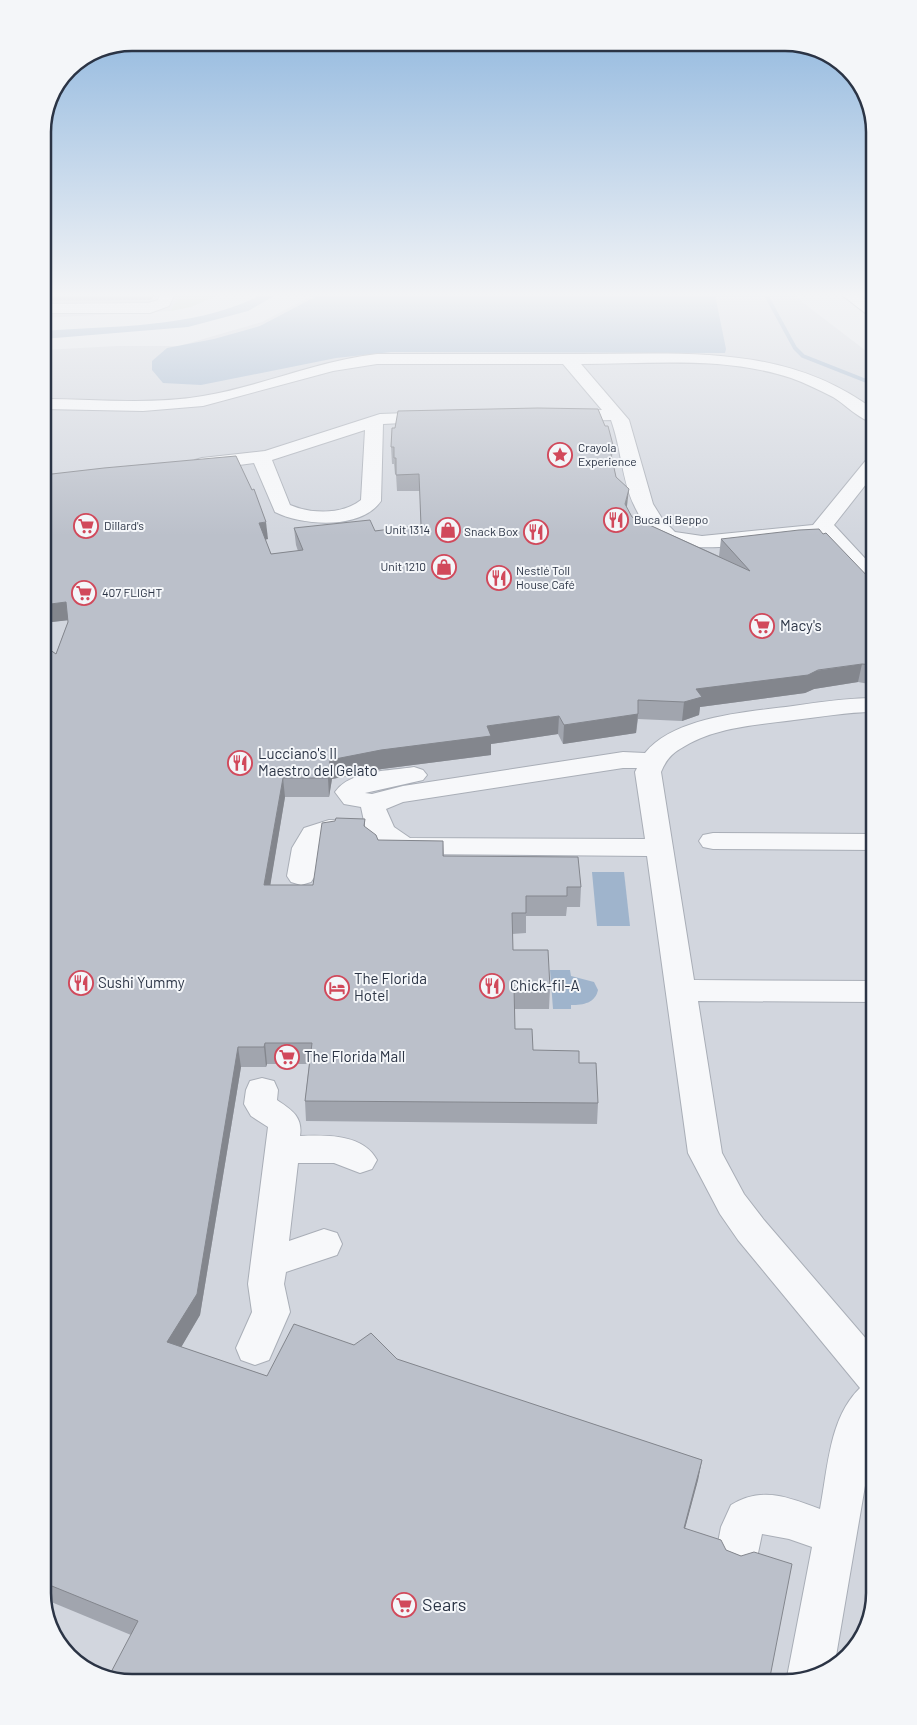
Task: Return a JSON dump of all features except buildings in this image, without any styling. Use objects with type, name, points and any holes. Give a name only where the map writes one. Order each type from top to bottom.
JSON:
[{"type":"lane","points":[[51,404],[128,407],[184,404],[225,396],[293,376]]},
{"type":"lane","points":[[582,376],[620,420],[643,504],[656,524],[668,536],[679,540],[702,542],[826,530]]},
{"type":"lane","points":[[790,376],[834,390],[855,402],[866,411]]},
{"type":"lane","points":[[544,416],[616,415]]},
{"type":"lane","points":[[185,466],[261,457],[374,421],[393,418],[457,417]]},
{"type":"lane","points":[[261,457],[282,508],[296,514],[316,518],[342,515],[364,507],[371,502],[374,421]]},
{"type":"lane","points":[[866,472],[823,522],[826,530],[866,572]]},
{"type":"lane","points":[[866,705],[839,706],[715,726],[682,738],[665,749],[652,761],[648,778],[705,1153],[717,1178],[751,1230],[866,1367]]},
{"type":"lane","points":[[543,764],[587,748]]},
{"type":"lane","points":[[301,876],[306,843],[311,834],[378,816],[398,795],[438,780],[543,764],[623,760],[652,761]]},
{"type":"lane","points":[[378,816],[394,842],[416,847],[659,848]]},
{"type":"lane","points":[[866,842],[714,849],[866,857]]},
{"type":"lane","points":[[680,990],[866,991]]},
{"type":"lane","points":[[255,1348],[272,1312],[266,1284],[285,1125],[282,1119],[264,1109],[260,1104],[262,1090]]},
{"type":"lane","points":[[282,1150],[340,1150],[355,1154],[360,1160]]},
{"type":"lane","points":[[269,1258],[298,1254],[324,1244]]},
{"type":"lane","points":[[811,1669],[856,1424],[866,1408]]},
{"type":"lane","points":[[737,1553],[744,1523],[748,1517],[754,1514],[770,1514],[835,1535]]},
{"type":"shaded area","name":"The Florida Mall","points":[[51,376],[866,376],[866,1592],[863,1613],[852,1638],[842,1650],[825,1663],[815,1668],[784,1674],[127,1674],[102,1668],[75,1650],[62,1633],[53,1608],[51,1592]]},
{"type":"water","points":[[157,376],[248,376],[201,385],[163,383]]},
{"type":"water","points":[[592,872],[624,872],[630,926],[597,926]]},
{"type":"water","points":[[550,970],[570,970],[571,976],[594,982],[598,990],[597,994],[588,1002],[571,1005],[571,1009],[553,1009]]},
{"type":"waterway","points":[[852,376],[866,381]]},
{"type":"place","name":"Crayola Experience","points":[[560,455]]},
{"type":"place","name":"Buca di Beppo","points":[[616,520]]},
{"type":"place","name":"Dillard's","points":[[86,526]]},
{"type":"place","name":"Unit 1314","points":[[448,530]]},
{"type":"place","name":"Snack Box","points":[[536,532]]},
{"type":"place","name":"Unit 1210","points":[[444,567]]},
{"type":"place","name":"Nestlé Toll House Café","points":[[499,578]]},
{"type":"place","name":"407 FLIGHT","points":[[84,593]]},
{"type":"place","name":"Macy's","points":[[762,626]]},
{"type":"place","name":"Lucciano's II Maestro del Gelato","points":[[240,763]]},
{"type":"place","name":"Sushi Yummy","points":[[81,983]]},
{"type":"place","name":"Chick-fil-A","points":[[492,986]]},
{"type":"place","name":"The Florida Hotel","points":[[337,988]]},
{"type":"place","name":"The Florida Mall","points":[[287,1057]]},
{"type":"place","name":"Sears","points":[[404,1605]]}]
